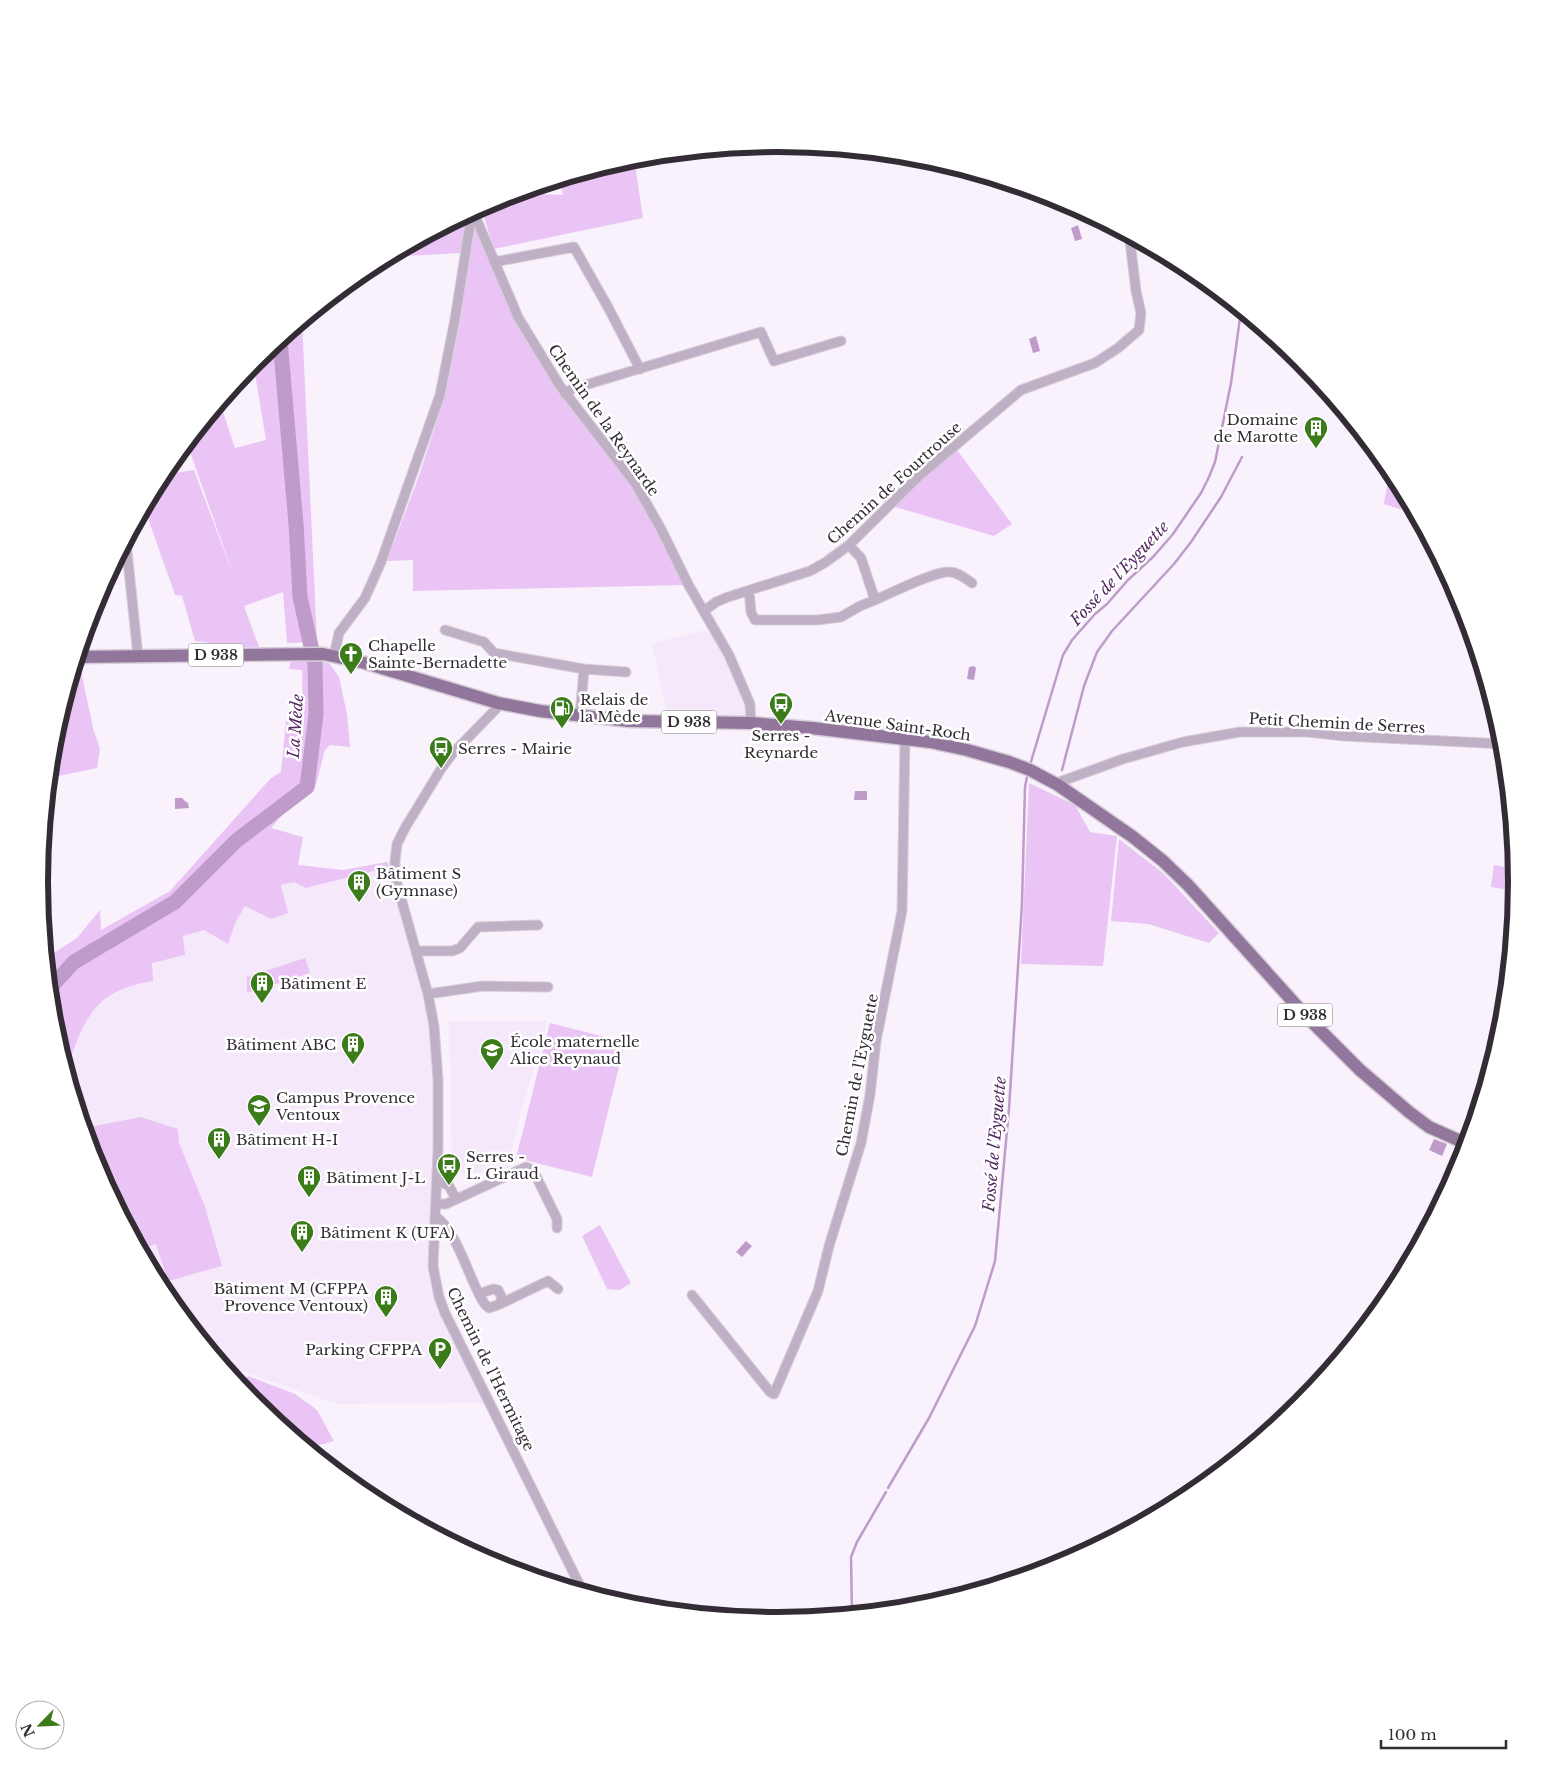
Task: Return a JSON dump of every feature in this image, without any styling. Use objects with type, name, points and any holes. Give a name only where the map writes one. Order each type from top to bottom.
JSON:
[{"type":"main road","name":"Avenue Saint-Roch","points":[[138,656],[329,655],[498,703],[580,716],[629,721],[781,725],[904,739],[974,752],[1030,770],[1058,785],[1133,837],[1163,861],[1188,885],[1311,1021],[1360,1070],[1429,1127],[1461,1141]]},
{"type":"main road","name":"D 938","points":[[83,657],[138,656]]},
{"type":"street","name":"Chemin de la Reynarde","points":[[475,218],[518,317],[565,394],[635,483],[661,529],[688,584],[721,639],[749,699],[751,724]]},
{"type":"street","points":[[329,655],[339,633],[365,598],[381,562],[440,395],[455,319],[471,220]]},
{"type":"street","name":"Chemin de Fourtrouse","points":[[704,611],[716,602],[817,568],[849,545],[918,476],[1021,390],[1095,363],[1118,348],[1139,330],[1141,313],[1136,291],[1130,243]]},
{"type":"street","points":[[494,262],[574,247],[640,369]]},
{"type":"street","points":[[565,394],[572,389],[762,332],[774,361],[841,341]]},
{"type":"street","points":[[849,545],[861,558],[875,600]]},
{"type":"street","points":[[127,551],[138,656]]},
{"type":"street","points":[[749,590],[751,612],[755,620],[816,620],[841,617],[860,606],[932,576],[949,571],[959,574],[972,583]]},
{"type":"street","points":[[445,630],[484,642],[494,654],[584,668],[626,672]]},
{"type":"street","points":[[580,716],[584,668]]},
{"type":"street","name":"Chemin de l'Hermitage","points":[[498,703],[496,709],[452,754],[416,809],[397,844],[395,877],[428,994],[434,1026],[438,1080],[436,1216],[433,1246],[434,1280],[445,1313],[580,1585]]},
{"type":"street","name":"Petit Chemin de Serres","points":[[1058,785],[1062,781],[1123,759],[1183,742],[1240,732],[1307,732],[1344,736],[1495,744]]},
{"type":"street","name":"Chemin de l'Eyguette","points":[[692,1295],[770,1392],[774,1394],[818,1291],[829,1246],[861,1143],[870,1095],[876,1041],[902,911],[904,739]]},
{"type":"street","points":[[416,951],[460,948],[478,927],[538,925]]},
{"type":"street","points":[[428,994],[483,986],[548,987]]},
{"type":"street","points":[[436,1204],[446,1204],[520,1169],[530,1168],[533,1170],[557,1219],[558,1228]]},
{"type":"street","points":[[437,1180],[449,1186],[456,1199]]},
{"type":"street","points":[[436,1216],[448,1230],[479,1294],[485,1305],[489,1308],[548,1281],[558,1289]]},
{"type":"street","points":[[479,1294],[493,1289],[498,1290],[502,1298],[500,1304]]},
{"type":"shaded area","points":[[635,166],[643,218],[494,249],[483,214],[536,194],[563,195],[561,185]]},
{"type":"shaded area","points":[[466,222],[461,253],[403,256]]},
{"type":"shaded area","points":[[475,223],[510,309],[633,484],[686,585],[413,591],[413,560],[387,561],[420,473],[446,392],[461,317]]},
{"type":"shaded area","points":[[1078,225],[1082,239],[1075,241],[1071,228]]},
{"type":"shaded area","points":[[302,328],[317,642],[287,643],[283,592],[244,606],[259,647],[214,648],[212,643],[195,641],[182,596],[175,595],[147,514],[174,473],[194,470],[235,580],[190,450],[222,409],[235,448],[266,440],[255,373]]},
{"type":"shaded area","points":[[1036,336],[1040,351],[1033,353],[1029,339]]},
{"type":"shaded area","points":[[957,450],[1012,524],[994,536],[892,506]]},
{"type":"shaded area","points":[[1388,481],[1407,512],[1384,504]]},
{"type":"shaded area","points":[[705,630],[714,636],[746,704],[746,719],[667,716],[652,643]]},
{"type":"shaded area","points":[[291,659],[329,663],[339,677],[347,714],[350,747],[330,745],[325,750],[315,788],[289,807],[271,828],[303,837],[298,865],[343,870],[387,862],[389,867],[306,888],[294,882],[281,885],[288,913],[271,919],[245,906],[236,921],[228,944],[204,930],[183,936],[185,955],[152,963],[153,981],[133,985],[117,992],[104,1000],[94,1010],[86,1022],[70,1061],[54,978],[52,954],[77,938],[100,910],[101,930],[170,891],[271,778],[281,772],[286,721],[303,711],[302,670],[289,669]]},
{"type":"shaded area","points":[[974,666],[976,668],[974,680],[967,679],[969,667]]},
{"type":"shaded area","points":[[80,667],[93,728],[100,749],[97,768],[56,777],[72,693]]},
{"type":"shaded area","points":[[1029,783],[1075,805],[1090,832],[1117,836],[1103,966],[1021,964]]},
{"type":"shaded area","points":[[855,791],[867,791],[867,800],[854,800]]},
{"type":"shaded area","points":[[175,798],[182,798],[188,803],[189,808],[175,809]]},
{"type":"shaded area","points":[[1119,839],[1163,873],[1219,933],[1209,943],[1148,924],[1111,921]]},
{"type":"shaded area","name":"Campus Provence Ventoux","points":[[392,862],[392,879],[428,1013],[435,1089],[430,1268],[432,1287],[436,1304],[485,1403],[337,1404],[232,1368],[198,1327],[145,1248],[103,1162],[72,1072],[70,1061],[102,969],[298,865],[343,870]]},
{"type":"shaded area","points":[[1494,865],[1508,867],[1508,890],[1491,887]]},
{"type":"shaded area","points":[[305,958],[310,973],[247,993],[247,977]]},
{"type":"shaded area","name":"École maternelle Alice Reynaud","points":[[449,1021],[546,1021],[544,1039],[523,1103],[507,1171],[459,1174],[452,1164]]},
{"type":"shaded area","points":[[550,1023],[625,1042],[592,1177],[516,1158]]},
{"type":"shaded area","points":[[141,1117],[178,1129],[179,1143],[205,1207],[222,1266],[168,1281],[156,1244],[145,1248],[123,1206],[90,1127]]},
{"type":"shaded area","points":[[1434,1139],[1447,1144],[1442,1156],[1429,1150]]},
{"type":"shaded area","points":[[600,1225],[631,1283],[620,1290],[607,1289],[582,1236]]},
{"type":"shaded area","points":[[746,1241],[752,1246],[742,1257],[736,1252]]},
{"type":"shaded area","points":[[248,1376],[295,1394],[317,1410],[334,1441],[316,1446],[316,1448],[296,1432],[244,1381]]},
{"type":"waterway","name":"Fossé de l'Eyguette","points":[[1030,765],[1063,655],[1072,640],[1173,534],[1201,493],[1209,477],[1215,462],[1231,383],[1240,317]]},
{"type":"waterway","name":"La Mède","points":[[55,983],[74,962],[175,902],[236,841],[307,787],[316,714],[315,664],[300,597],[296,524],[281,347]]},
{"type":"waterway","points":[[1062,770],[1084,686],[1097,652],[1112,631],[1174,564],[1191,542],[1221,497],[1242,457]]},
{"type":"waterway","name":"Fossé de l'Eyguette","points":[[888,1488],[929,1418],[975,1326],[995,1261],[1009,1109],[1022,904],[1025,787],[1027,777]]},
{"type":"waterway","name":"Fossé de l'Eyguette","points":[[852,1609],[851,1557],[857,1542],[886,1492]]},
{"type":"place","name":"Domaine de Marotte","points":[[1316,449]]},
{"type":"place","name":"Chapelle Sainte-Bernadette","points":[[351,675]]},
{"type":"place","name":"Serres - Reynarde","points":[[781,725]]},
{"type":"place","name":"Relais de la Mède","points":[[562,729]]},
{"type":"place","name":"Serres - Mairie","points":[[441,769]]},
{"type":"place","name":"Bâtiment S (Gymnase)","points":[[359,903]]},
{"type":"place","name":"Bâtiment E","points":[[262,1004]]},
{"type":"place","name":"Bâtiment ABC","points":[[353,1065]]},
{"type":"place","name":"École maternelle Alice Reynaud","points":[[492,1071]]},
{"type":"place","name":"Campus Provence Ventoux","points":[[259,1127]]},
{"type":"place","name":"Bâtiment H-I","points":[[219,1160]]},
{"type":"place","name":"Serres - L. Giraud","points":[[449,1186]]},
{"type":"place","name":"Bâtiment J-L","points":[[309,1198]]},
{"type":"place","name":"Bâtiment K (UFA)","points":[[302,1253]]},
{"type":"place","name":"Bâtiment M (CFPPA Provence Ventoux)","points":[[386,1318]]},
{"type":"place","name":"Parking CFPPA","points":[[440,1370]]}]
